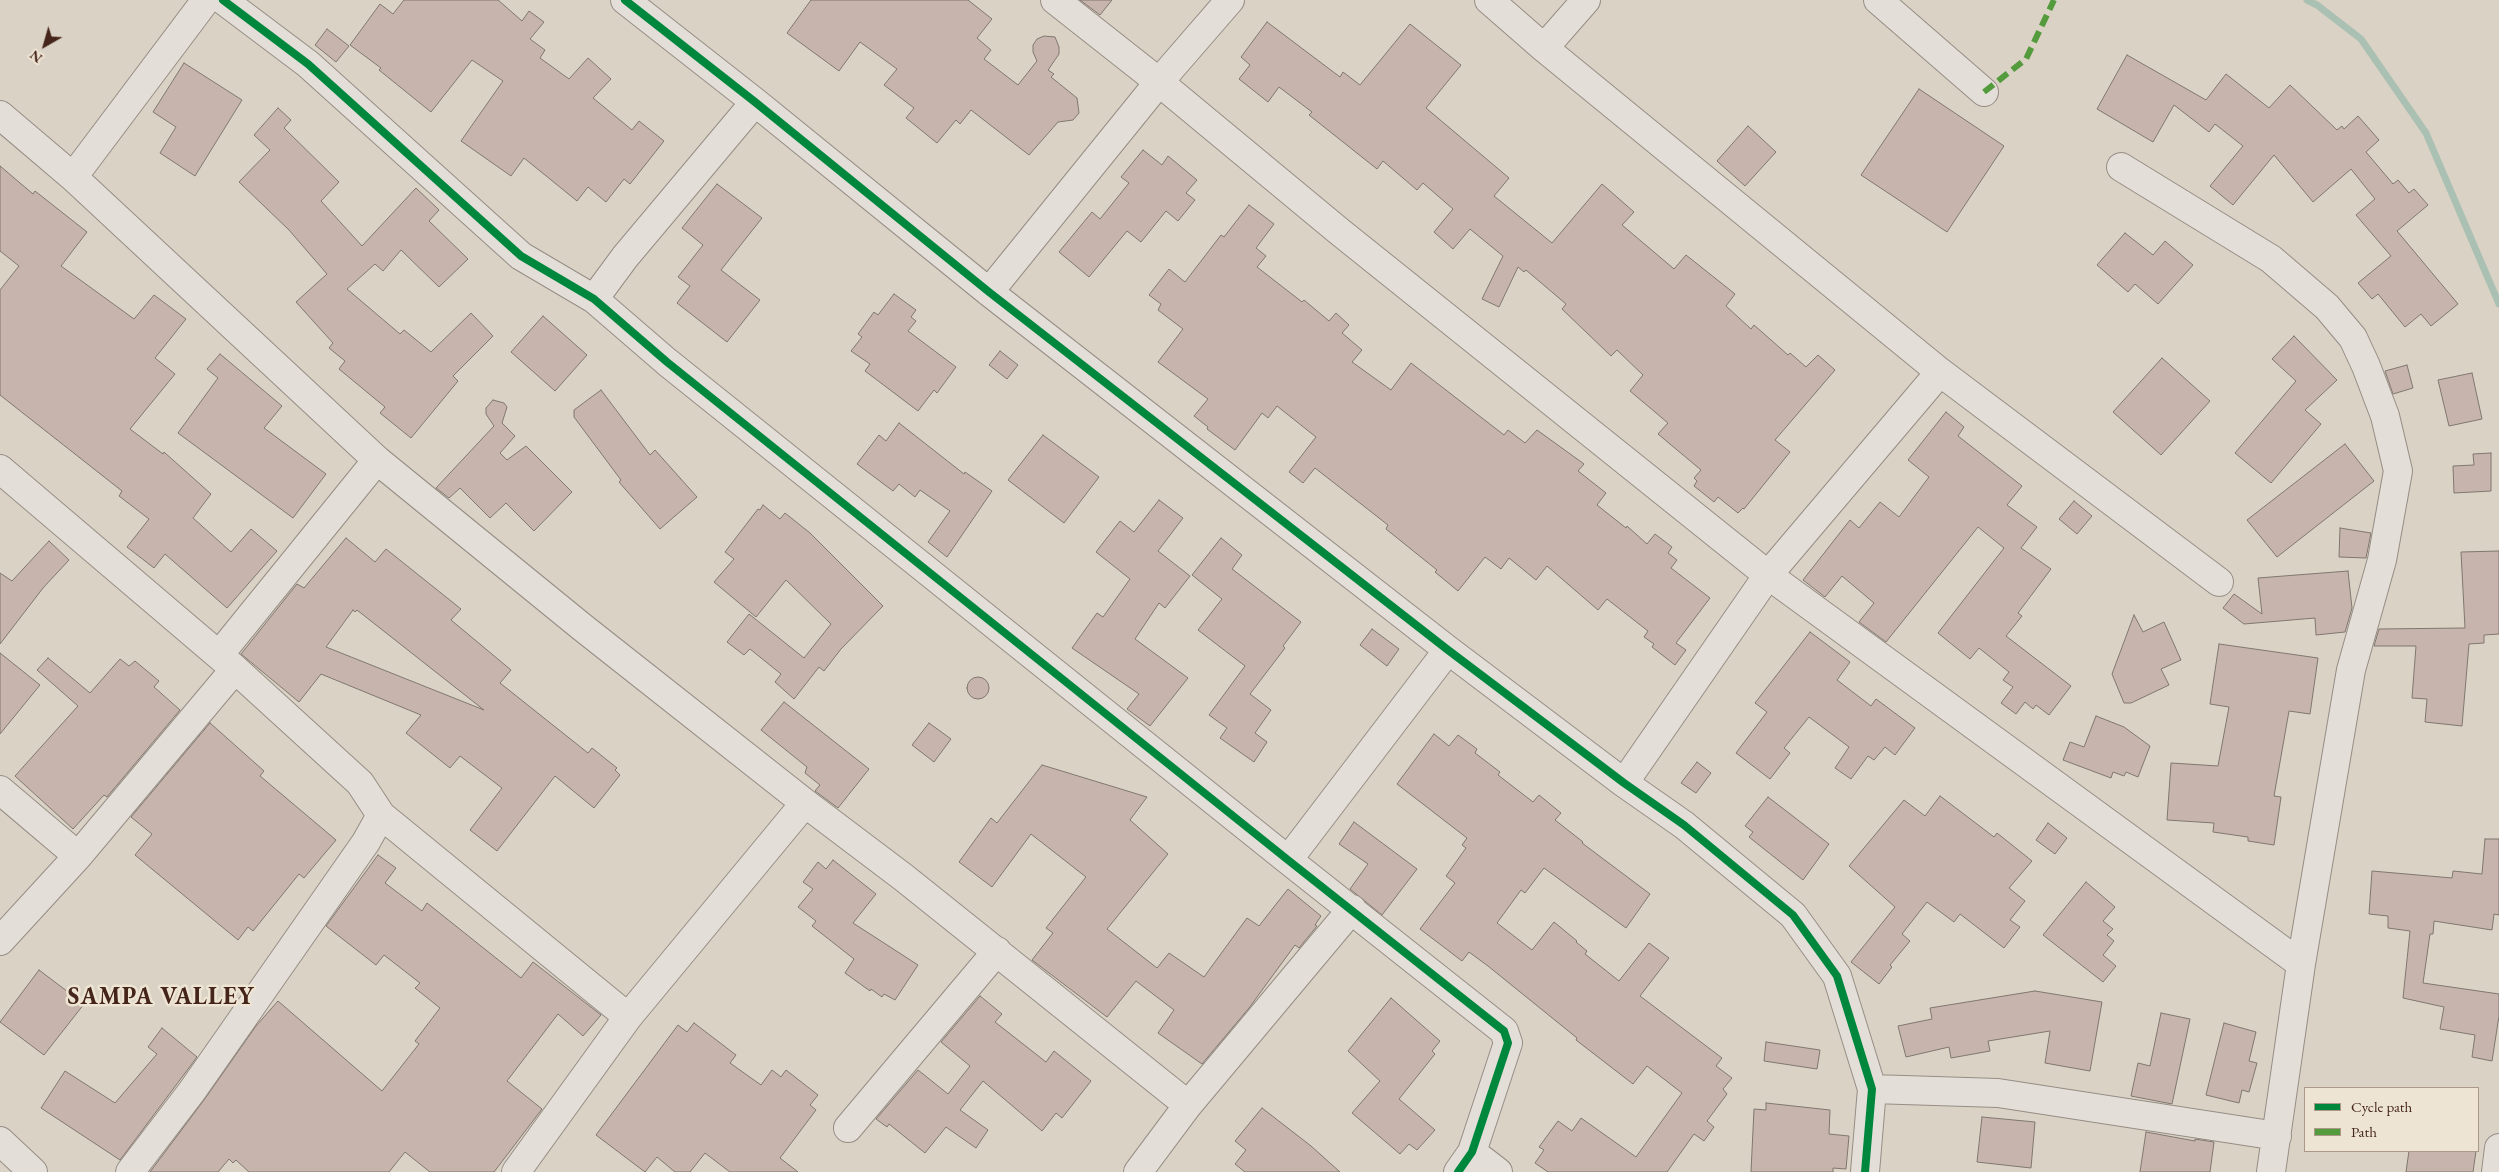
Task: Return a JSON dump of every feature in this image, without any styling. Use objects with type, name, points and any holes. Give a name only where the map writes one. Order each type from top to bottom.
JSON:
[{"type":"street","points":[[73,177],[206,0]]},
{"type":"street","points":[[223,0],[308,64],[521,256],[594,299],[667,362],[1504,1031],[1508,1043],[1465,1162],[1498,1172]]},
{"type":"street","points":[[625,0],[755,102],[989,292],[1448,650],[1624,783],[1684,825],[1793,914],[1838,976],[1872,1089],[1865,1172]]},
{"type":"street","points":[[1055,0],[1159,82],[1340,232],[1768,575],[2301,964]]},
{"type":"street","points":[[989,292],[1159,82],[1230,0]]},
{"type":"street","points":[[1490,0],[1544,48],[1940,372],[2219,582]]},
{"type":"street","points":[[1544,48],[1586,0]]},
{"type":"street","points":[[1878,0],[1984,92]]},
{"type":"street","points":[[594,299],[625,258],[755,102]]},
{"type":"street","points":[[0,115],[73,177],[377,460],[804,803],[903,877],[1188,1105]]},
{"type":"street","points":[[2121,167],[2271,259],[2327,307],[2353,338],[2366,366],[2385,416],[2398,471],[2382,560],[2351,670],[2301,964],[2271,1172]]},
{"type":"street","points":[[1624,783],[1768,575],[1940,372]]},
{"type":"street","points":[[0,941],[78,856],[227,662],[377,460]]},
{"type":"street","points":[[0,469],[227,662],[360,783],[381,815],[628,1017]]},
{"type":"street","points":[[1288,860],[1448,650]]},
{"type":"street","points":[[0,790],[78,856]]},
{"type":"street","points":[[516,1172],[628,1017],[804,803]]},
{"type":"street","points":[[130,1172],[209,1067],[366,842],[381,815]]},
{"type":"street","points":[[1138,1172],[1188,1105],[1352,909]]},
{"type":"street","points":[[848,1128],[997,952]]},
{"type":"street","points":[[1872,1089],[1998,1094],[2277,1136]]},
{"type":"street","points":[[0,1141],[33,1172]]},
{"type":"street","points":[[2496,1172],[2499,1148]]},
{"type":"building","points":[[404,0],[498,0],[522,21],[529,11],[544,22],[530,39],[545,50],[540,58],[569,79],[588,58],[611,79],[593,98],[632,130],[639,121],[664,141],[630,184],[624,179],[606,202],[588,187],[577,201],[524,158],[511,176],[461,141],[503,81],[472,60],[431,112],[379,70],[381,68],[350,45],[380,4],[393,14]]},
{"type":"building","points":[[811,0],[968,0],[992,19],[977,38],[991,50],[984,59],[1018,85],[1037,61],[1033,52],[1033,45],[1037,39],[1044,36],[1055,37],[1059,47],[1059,54],[1048,70],[1054,74],[1051,77],[1077,98],[1079,113],[1073,120],[1058,122],[1029,155],[971,110],[960,124],[956,120],[937,143],[906,118],[914,108],[884,85],[897,69],[860,42],[839,71],[787,33]]},
{"type":"building","points":[[1080,0],[1112,0],[1100,15]]},
{"type":"building","points":[[1267,22],[1340,77],[1343,72],[1360,85],[1410,24],[1461,65],[1426,108],[1509,178],[1494,196],[1552,243],[1602,184],[1634,212],[1622,225],[1674,269],[1686,255],[1735,294],[1726,306],[1751,329],[1754,325],[1788,355],[1790,353],[1806,367],[1818,355],[1835,370],[1775,440],[1790,452],[1744,509],[1738,513],[1718,497],[1714,502],[1694,486],[1697,481],[1694,478],[1701,470],[1658,434],[1668,423],[1630,391],[1643,375],[1617,350],[1611,356],[1562,309],[1566,304],[1526,270],[1524,272],[1518,267],[1499,307],[1482,299],[1503,256],[1470,229],[1453,249],[1434,232],[1453,209],[1423,183],[1417,190],[1383,161],[1377,169],[1309,115],[1312,112],[1279,87],[1268,102],[1239,79],[1250,65],[1241,57]]},
{"type":"building","points":[[327,29],[349,46],[336,62],[315,45]]},
{"type":"building","points":[[2127,55],[2206,100],[2226,74],[2269,108],[2290,85],[2337,130],[2342,126],[2344,129],[2358,116],[2379,140],[2366,152],[2393,184],[2398,180],[2409,193],[2414,189],[2428,205],[2397,231],[2458,304],[2431,326],[2421,314],[2405,327],[2378,294],[2372,299],[2358,283],[2391,256],[2356,215],[2375,199],[2351,169],[2313,202],[2274,155],[2233,205],[2210,186],[2243,146],[2215,124],[2209,132],[2174,105],[2153,142],[2097,109]]},
{"type":"building","points":[[184,63],[242,100],[195,176],[160,153],[176,127],[153,112]]},
{"type":"building","points":[[1919,89],[2004,146],[1947,232],[1861,175]]},
{"type":"building","points":[[278,108],[291,120],[284,128],[339,182],[321,201],[362,246],[416,188],[439,210],[429,221],[468,259],[439,287],[401,250],[383,271],[375,264],[347,289],[400,334],[404,330],[431,352],[471,313],[493,336],[453,376],[458,381],[411,438],[380,413],[385,407],[339,369],[345,361],[329,348],[333,343],[296,302],[327,274],[289,230],[239,182],[270,150],[254,135]]},
{"type":"building","points":[[1748,126],[1776,152],[1745,186],[1717,161]]},
{"type":"building","points":[[1143,150],[1162,165],[1168,156],[1197,180],[1186,193],[1195,200],[1178,221],[1166,211],[1141,242],[1127,231],[1089,277],[1059,252],[1092,212],[1100,219],[1129,183],[1121,177]]},
{"type":"building","points":[[0,166],[33,194],[35,191],[87,232],[61,266],[134,319],[154,295],[186,319],[155,358],[175,374],[130,429],[163,454],[164,452],[211,494],[193,518],[231,552],[251,529],[277,551],[227,608],[165,554],[154,568],[127,547],[149,519],[119,496],[122,491],[0,395],[0,290],[19,266],[0,251]]},
{"type":"building","points":[[717,184],[762,218],[721,270],[760,300],[727,342],[677,303],[690,286],[678,277],[703,245],[682,228]]},
{"type":"building","points":[[1249,205],[1274,224],[1256,248],[1266,256],[1257,267],[1302,302],[1304,300],[1329,321],[1336,313],[1349,325],[1342,333],[1362,350],[1352,362],[1391,390],[1411,363],[1504,435],[1508,430],[1525,443],[1537,430],[1584,464],[1578,471],[1606,493],[1597,505],[1626,528],[1627,526],[1647,544],[1655,534],[1672,547],[1668,553],[1677,560],[1671,568],[1710,598],[1676,643],[1686,650],[1675,665],[1652,647],[1654,644],[1644,637],[1648,631],[1607,599],[1598,610],[1547,566],[1536,580],[1509,558],[1501,569],[1485,557],[1458,591],[1435,572],[1437,570],[1386,529],[1388,525],[1315,468],[1303,483],[1289,472],[1316,437],[1277,406],[1268,418],[1262,413],[1235,450],[1207,429],[1208,427],[1194,416],[1208,399],[1158,362],[1183,329],[1158,310],[1161,304],[1149,295],[1169,269],[1185,282],[1221,235],[1224,237]]},
{"type":"building","points":[[2125,233],[2153,255],[2165,241],[2193,265],[2158,304],[2135,284],[2128,292],[2097,265]]},
{"type":"building","points":[[894,294],[916,310],[911,317],[916,321],[908,331],[956,367],[937,393],[934,390],[918,411],[865,371],[870,364],[851,351],[862,337],[858,334],[874,312],[878,315]]},
{"type":"building","points":[[543,316],[587,355],[555,391],[511,352]]},
{"type":"building","points":[[2294,336],[2337,380],[2305,410],[2321,424],[2271,483],[2235,453],[2296,381],[2272,359]]},
{"type":"building","points":[[1000,351],[1018,365],[1007,379],[989,365]]},
{"type":"building","points":[[220,354],[282,406],[264,428],[326,474],[293,518],[178,433],[218,378],[207,369]]},
{"type":"building","points":[[2162,358],[2210,401],[2161,455],[2113,412]]},
{"type":"building","points":[[2407,365],[2413,388],[2393,394],[2385,371]]},
{"type":"building","points":[[2472,373],[2482,419],[2449,426],[2438,380]]},
{"type":"building","points":[[601,390],[650,455],[655,450],[697,497],[660,529],[619,482],[621,480],[574,417],[574,410]]},
{"type":"building","points":[[493,400],[504,403],[507,407],[502,423],[515,436],[500,453],[507,460],[526,446],[572,492],[534,531],[506,503],[490,518],[460,488],[449,498],[436,488],[494,426],[486,414],[486,408]]},
{"type":"building","points":[[1946,412],[1964,427],[1958,436],[2022,486],[2007,505],[2037,527],[2021,548],[2051,569],[2018,613],[2022,616],[2006,636],[2071,686],[2049,715],[2036,705],[2033,709],[2025,702],[2016,714],[2001,703],[2013,687],[2003,680],[2009,672],[1979,648],[1970,659],[1938,633],[2004,548],[1978,527],[1886,642],[1859,622],[1874,603],[1842,576],[1825,597],[1803,580],[1850,520],[1859,528],[1880,502],[1899,517],[1929,477],[1908,460]]},
{"type":"building","points":[[899,423],[964,474],[965,472],[992,491],[947,557],[928,542],[950,511],[920,490],[915,497],[899,484],[893,491],[857,464],[879,435],[886,441]]},
{"type":"building","points":[[1043,435],[1099,477],[1064,523],[1008,480]]},
{"type":"building","points":[[2345,444],[2374,481],[2277,557],[2247,520]]},
{"type":"building","points":[[2491,453],[2491,491],[2454,493],[2453,466],[2474,465],[2473,454]]},
{"type":"building","points":[[1159,500],[1183,518],[1158,551],[1190,576],[1165,608],[1159,603],[1135,639],[1188,678],[1150,726],[1127,709],[1139,694],[1072,648],[1097,613],[1103,617],[1130,579],[1096,552],[1120,521],[1134,532]]},
{"type":"building","points":[[2074,501],[2092,516],[2077,534],[2059,519]]},
{"type":"building","points":[[763,505],[780,519],[785,513],[810,533],[883,606],[841,649],[824,671],[819,667],[794,699],[775,682],[781,674],[750,649],[744,655],[727,642],[749,614],[804,658],[831,624],[786,580],[756,617],[714,582],[734,559],[725,552]]},
{"type":"building","points":[[2340,528],[2371,533],[2366,558],[2339,557]]},
{"type":"building","points":[[346,538],[375,562],[386,549],[461,609],[451,620],[511,670],[500,683],[588,753],[592,748],[617,768],[615,770],[620,775],[594,808],[555,776],[497,851],[470,830],[502,788],[460,756],[450,768],[406,733],[421,715],[321,674],[299,702],[241,654],[297,584],[304,588]],"holes":[[[353,610],[355,612],[357,610],[484,710],[326,647]]]},
{"type":"building","points":[[1221,538],[1242,555],[1232,569],[1301,622],[1283,646],[1285,648],[1250,694],[1271,710],[1255,733],[1267,742],[1254,762],[1220,738],[1227,728],[1209,715],[1245,666],[1198,630],[1222,599],[1192,575]]},
{"type":"building","points":[[49,541],[69,560],[43,588],[0,644],[0,573],[12,581]]},
{"type":"building","points":[[2499,551],[2499,634],[2484,635],[2484,643],[2469,644],[2462,726],[2425,722],[2427,699],[2412,698],[2416,646],[2374,646],[2379,629],[2465,628],[2461,552]]},
{"type":"building","points":[[2348,571],[2352,608],[2345,632],[2316,635],[2315,618],[2244,624],[2223,608],[2234,594],[2262,614],[2258,578]]},
{"type":"building","points":[[2134,615],[2143,632],[2164,622],[2181,660],[2161,669],[2169,685],[2131,703],[2124,703],[2112,674]]},
{"type":"building","points":[[1372,629],[1399,649],[1387,666],[1360,645]]},
{"type":"building","points":[[1810,632],[1850,662],[1837,680],[1871,706],[1876,699],[1915,728],[1895,755],[1885,747],[1874,760],[1868,756],[1851,779],[1835,768],[1849,747],[1809,717],[1784,748],[1790,753],[1770,779],[1736,753],[1767,712],[1755,703]]},
{"type":"building","points":[[2219,644],[2318,658],[2310,714],[2289,711],[2274,796],[2281,797],[2274,845],[2248,841],[2248,837],[2213,832],[2214,823],[2167,820],[2171,763],[2218,766],[2229,707],[2210,704]]},
{"type":"building","points":[[0,653],[40,685],[0,734]]},
{"type":"building","points":[[48,658],[90,693],[120,659],[129,666],[135,661],[159,681],[154,687],[180,710],[107,797],[104,795],[73,829],[15,776],[78,706],[37,670]]},
{"type":"building","points":[[978,677],[986,680],[989,688],[986,696],[978,699],[970,696],[967,688],[970,680]]},
{"type":"building","points":[[784,702],[869,769],[838,808],[815,791],[820,785],[805,773],[807,767],[761,730]]},
{"type":"building","points":[[2096,716],[2124,727],[2150,746],[2138,777],[2126,772],[2124,776],[2113,772],[2111,778],[2063,760],[2070,742],[2084,747]]},
{"type":"building","points":[[210,723],[264,771],[260,776],[336,840],[304,878],[299,874],[253,931],[248,927],[238,940],[135,855],[152,834],[131,817]]},
{"type":"building","points":[[929,723],[951,739],[934,762],[912,745]]},
{"type":"building","points":[[1434,734],[1449,746],[1458,735],[1477,749],[1475,753],[1500,772],[1498,775],[1533,802],[1539,795],[1561,813],[1555,820],[1582,843],[1650,894],[1626,928],[1544,868],[1525,893],[1521,890],[1497,923],[1532,950],[1554,922],[1587,951],[1585,954],[1619,981],[1649,943],[1669,958],[1640,996],[1722,1058],[1716,1066],[1732,1078],[1723,1089],[1727,1094],[1707,1121],[1714,1127],[1704,1141],[1694,1134],[1667,1172],[1548,1172],[1535,1163],[1544,1150],[1539,1147],[1558,1121],[1572,1131],[1581,1118],[1636,1157],[1682,1093],[1647,1066],[1633,1084],[1469,952],[1462,961],[1420,929],[1455,883],[1446,876],[1466,848],[1462,845],[1467,838],[1397,784]]},
{"type":"building","points":[[1697,762],[1711,773],[1696,793],[1681,783]]},
{"type":"building","points":[[1042,765],[1147,797],[1130,820],[1168,854],[1107,929],[1157,968],[1169,953],[1204,977],[1247,918],[1259,926],[1288,889],[1321,916],[1315,925],[1317,926],[1299,948],[1295,945],[1249,1008],[1202,1064],[1158,1033],[1174,1010],[1136,981],[1107,1017],[1032,960],[1053,933],[1046,928],[1086,877],[1031,834],[992,887],[959,862],[991,818],[997,823]]},
{"type":"building","points":[[1940,796],[1994,837],[1997,833],[2032,861],[2009,888],[2025,901],[2010,920],[2020,927],[2004,948],[1960,914],[1954,922],[1927,902],[1902,934],[1910,941],[1890,965],[1892,967],[1879,984],[1851,962],[1895,907],[1849,866],[1904,800],[1925,816]]},
{"type":"building","points":[[1768,797],[1829,844],[1803,880],[1749,837],[1753,832],[1745,826]]},
{"type":"building","points":[[1354,822],[1417,869],[1382,915],[1350,889],[1368,864],[1339,844]]},
{"type":"building","points":[[2048,823],[2067,838],[2055,854],[2036,840]]},
{"type":"building","points":[[2485,839],[2499,839],[2499,915],[2494,914],[2492,930],[2434,921],[2433,934],[2430,934],[2423,983],[2499,994],[2499,1016],[2492,1061],[2472,1057],[2475,1035],[2440,1029],[2444,1007],[2403,998],[2410,931],[2388,928],[2388,916],[2369,914],[2372,871],[2452,878],[2453,871],[2482,874]]},
{"type":"building","points":[[378,855],[396,868],[385,883],[422,911],[427,903],[521,978],[533,962],[601,1015],[583,1036],[558,1014],[507,1081],[542,1109],[494,1172],[430,1172],[405,1152],[389,1172],[249,1172],[236,1160],[233,1163],[229,1159],[218,1172],[150,1172],[256,1026],[278,1001],[382,1091],[419,1044],[415,1041],[440,1008],[415,988],[420,983],[384,955],[376,965],[326,926]]},
{"type":"building","points":[[833,860],[876,894],[853,923],[918,965],[895,1000],[884,994],[882,997],[871,989],[870,991],[845,973],[854,959],[812,926],[816,921],[798,907],[813,889],[803,882],[818,862],[826,869]]},
{"type":"building","points":[[2086,882],[2115,907],[2103,921],[2113,929],[2107,935],[2114,941],[2103,955],[2116,966],[2103,982],[2043,935]]},
{"type":"building","points":[[39,970],[84,1004],[44,1055],[0,1022]]},
{"type":"building","points":[[2035,991],[2102,1002],[2090,1071],[2045,1063],[2050,1031],[1988,1041],[1990,1051],[1951,1058],[1949,1047],[1906,1057],[1898,1026],[1932,1019],[1930,1008]]},
{"type":"building","points":[[980,996],[1002,1014],[995,1022],[1046,1062],[1054,1051],[1091,1081],[1062,1118],[1056,1113],[1042,1131],[983,1081],[960,1110],[988,1130],[976,1148],[946,1127],[925,1153],[889,1124],[887,1127],[876,1119],[918,1070],[948,1094],[970,1066],[941,1042]]},
{"type":"building","points":[[1391,998],[1440,1041],[1432,1051],[1435,1054],[1399,1099],[1435,1130],[1417,1150],[1409,1144],[1400,1154],[1352,1113],[1380,1081],[1348,1051]]},
{"type":"building","points":[[2161,1013],[2190,1019],[2172,1104],[2131,1096],[2138,1063],[2150,1066]]},
{"type":"building","points":[[694,1023],[736,1055],[730,1063],[761,1085],[772,1070],[781,1077],[786,1070],[818,1095],[810,1105],[816,1110],[780,1158],[798,1172],[730,1172],[705,1153],[690,1172],[675,1172],[657,1157],[645,1172],[596,1135],[678,1025],[687,1032]]},
{"type":"building","points":[[2224,1023],[2256,1032],[2249,1061],[2257,1063],[2249,1092],[2242,1090],[2239,1103],[2206,1095]]},
{"type":"building","points":[[162,1028],[197,1057],[120,1160],[41,1108],[65,1071],[115,1103],[157,1054],[148,1047]]},
{"type":"building","points":[[1766,1042],[1820,1050],[1817,1069],[1764,1061]]},
{"type":"building","points":[[1766,1103],[1830,1110],[1829,1134],[1849,1136],[1846,1169],[1833,1168],[1833,1172],[1751,1172],[1754,1109],[1766,1110]]},
{"type":"building","points":[[1262,1108],[1311,1146],[1340,1172],[1245,1172],[1235,1164],[1246,1150],[1235,1141]]},
{"type":"building","points":[[1982,1117],[2035,1122],[2031,1168],[1977,1162]]},
{"type":"building","points":[[2146,1132],[2195,1141],[2195,1139],[2214,1142],[2210,1172],[2140,1172]]},
{"type":"building","points":[[2409,1152],[2476,1152],[2473,1172],[2406,1172]]},
{"type":"waterway","points":[[2307,0],[2317,5],[2361,39],[2426,133],[2499,304]]},
{"type":"marked path","points":[[1984,92],[2026,59],[2054,0]]},
{"type":"cycle path","points":[[223,0],[308,64],[521,256],[594,299],[667,362],[1504,1031],[1508,1043],[1472,1152],[1458,1172]]},
{"type":"cycle path","points":[[625,0],[755,102],[989,292],[1448,650],[1624,783],[1684,825],[1793,915],[1837,976],[1872,1089],[1865,1172]]},
{"type":"district","name":"SAMPA VALLEY","points":[[161,997]]}]
